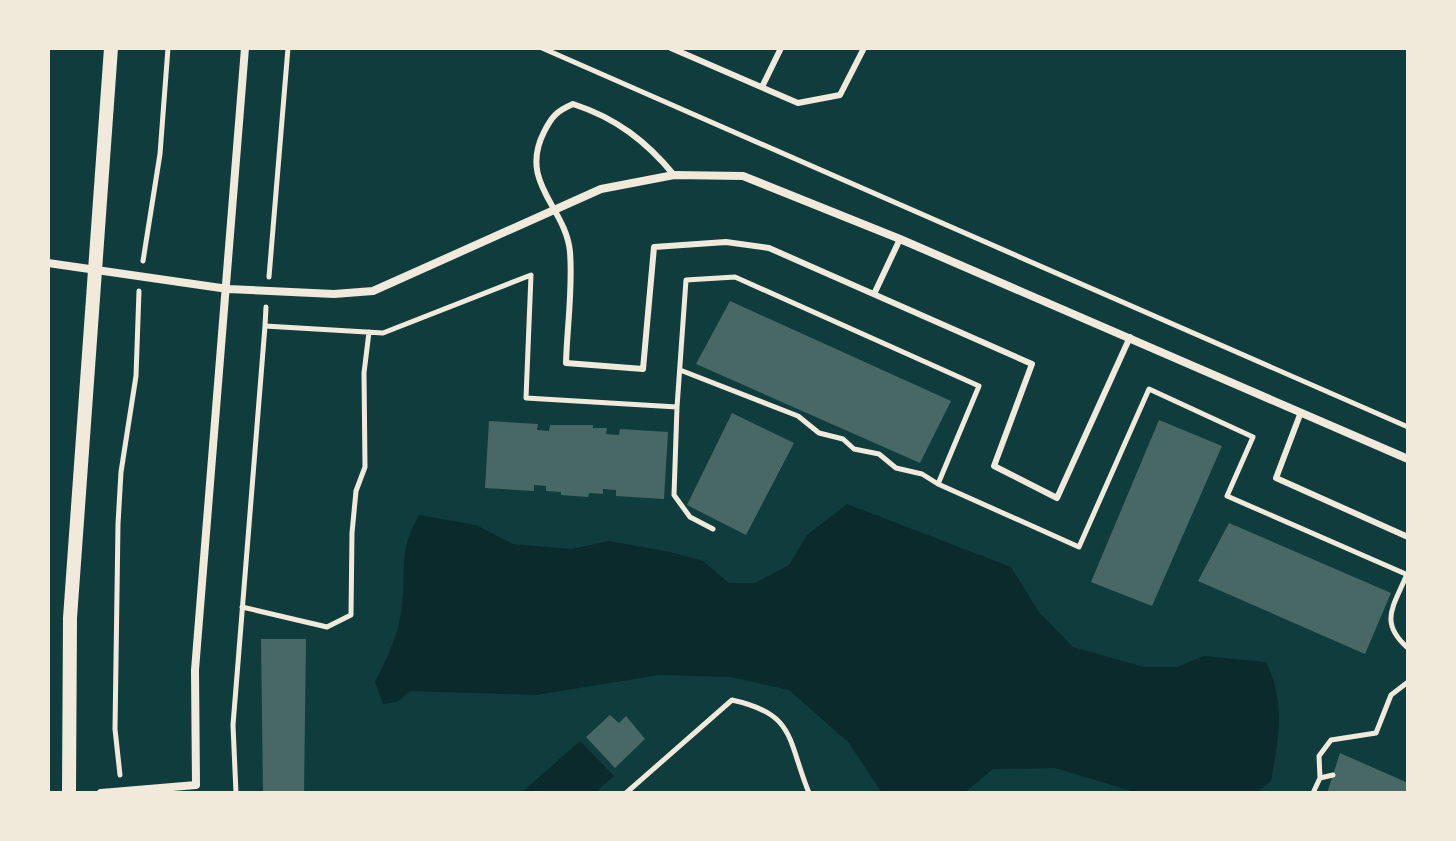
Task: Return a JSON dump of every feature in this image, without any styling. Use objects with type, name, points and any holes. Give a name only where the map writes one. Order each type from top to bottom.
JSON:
[{"type":"street","points":[[69,793],[70,618],[111,48]]},
{"type":"street","points":[[101,793],[196,785],[195,670],[245,48]]},
{"type":"street","points":[[48,263],[228,289],[334,294],[373,291],[554,213],[601,189],[674,175],[743,176],[900,239],[1408,459]]},
{"type":"lane","points":[[671,48],[798,103],[840,95],[864,48]]},
{"type":"lane","points":[[762,87],[781,48]]},
{"type":"lane","points":[[674,175],[648,143],[600,112],[573,104],[553,113],[538,143],[536,174],[566,233],[570,252],[566,363],[643,369],[654,247],[726,242],[769,248],[875,292],[1032,364],[994,466],[1057,498],[1130,337]]},
{"type":"lane","points":[[875,292],[900,239]]},
{"type":"lane","points":[[1301,412],[1276,478],[1408,537]]},
{"type":"path","points":[[122,792],[115,729],[121,472],[136,376],[140,278],[160,154],[168,48]]},
{"type":"path","points":[[236,793],[233,725],[288,48]]},
{"type":"path","points":[[542,48],[1408,427]]},
{"type":"path","points":[[265,326],[383,333],[531,275],[526,398],[677,407]]},
{"type":"path","points":[[713,529],[690,517],[674,495],[686,280],[735,277],[979,386],[938,484]]},
{"type":"path","points":[[242,607],[327,627],[351,615],[352,533],[356,491],[365,467],[364,373],[369,332]]},
{"type":"path","points":[[680,370],[798,416],[819,433],[843,439],[854,449],[879,454],[896,468],[922,474],[1079,547],[1149,389],[1253,437],[1227,496],[1408,574],[1389,619],[1392,634],[1408,648]]},
{"type":"path","points":[[1313,793],[1320,778],[1319,756],[1331,740],[1376,733],[1391,695],[1408,682]]},
{"type":"path","points":[[626,793],[732,700],[776,715],[786,729],[809,793]]},
{"type":"path","points":[[1320,778],[1333,775]]},
{"type":"water","points":[[847,504],[1011,567],[1039,612],[1073,647],[1144,667],[1177,667],[1204,656],[1266,662],[1276,692],[1279,720],[1271,781],[1256,793],[1138,793],[1055,768],[993,769],[964,793],[882,793],[849,743],[789,690],[731,677],[659,675],[536,695],[410,691],[397,702],[383,704],[375,682],[399,625],[405,550],[419,515],[476,525],[513,544],[572,549],[609,541],[670,552],[703,561],[729,583],[755,583],[789,565],[807,535]]},
{"type":"water","points":[[580,741],[614,776],[595,793],[521,793]]},
{"type":"building","points":[[730,301],[951,401],[920,463],[696,364]]},
{"type":"building","points":[[732,413],[794,443],[746,535],[687,505]]},
{"type":"building","points":[[1159,420],[1222,446],[1152,606],[1091,582]]},
{"type":"building","points":[[489,421],[538,424],[537,430],[549,431],[550,425],[593,425],[593,428],[607,428],[606,434],[619,435],[620,429],[668,432],[664,499],[616,496],[616,490],[603,489],[603,494],[589,493],[588,497],[561,495],[561,492],[546,491],[546,486],[534,485],[534,491],[485,488]]},
{"type":"building","points":[[1229,523],[1391,593],[1365,654],[1198,581]]},
{"type":"building","points":[[261,639],[306,639],[304,793],[263,793]]},
{"type":"building","points":[[610,715],[619,723],[626,716],[645,739],[615,768],[586,737]]},
{"type":"building","points":[[1340,753],[1408,783],[1408,793],[1327,793]]}]
